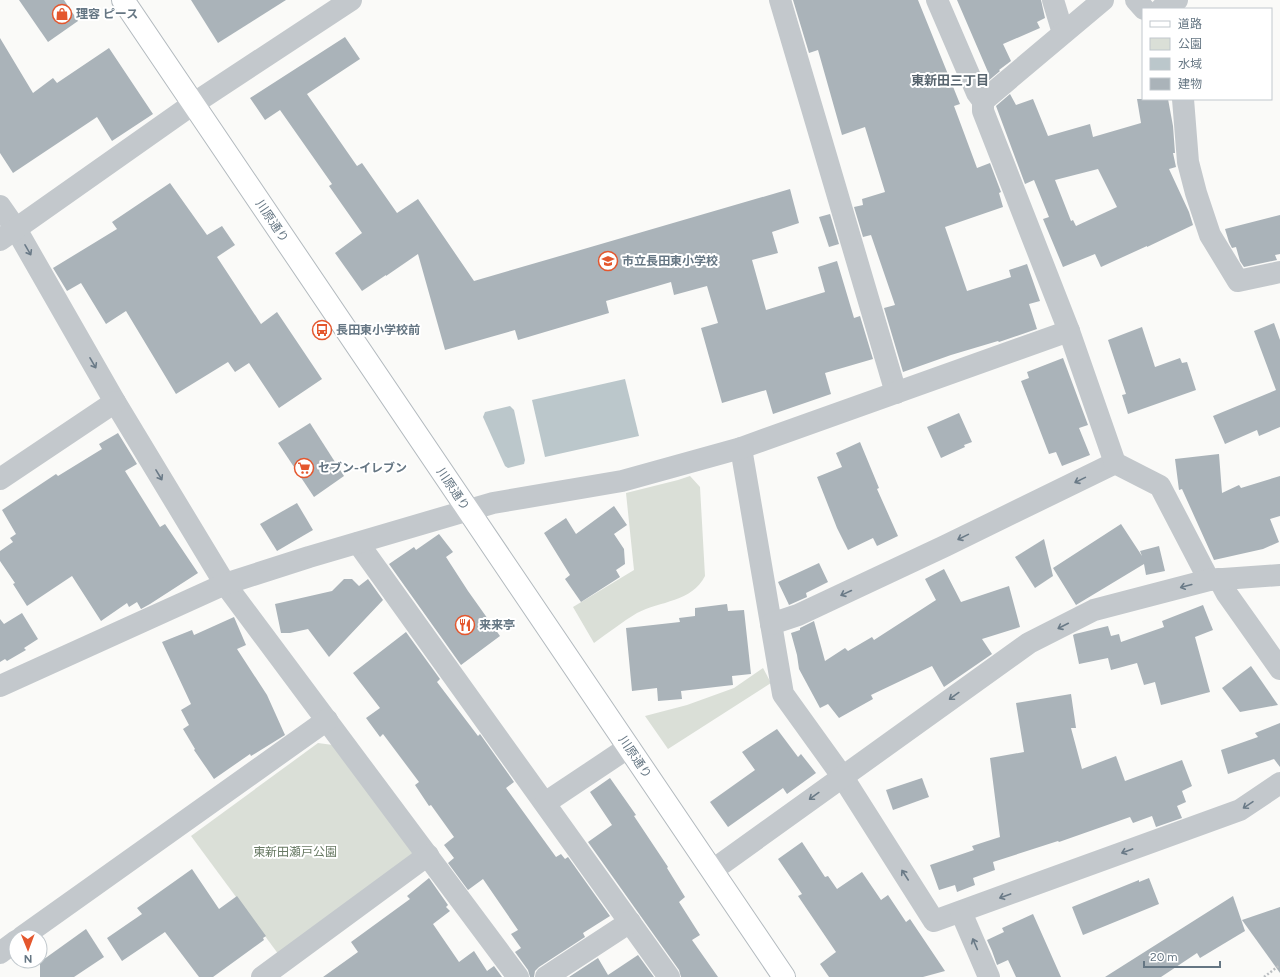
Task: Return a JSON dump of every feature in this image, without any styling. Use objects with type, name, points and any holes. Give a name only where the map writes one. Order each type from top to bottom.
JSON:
[{"type":"street","name":"川原通り","points":[[123,0],[784,977]]},
{"type":"street","points":[[8,235],[193,104],[351,0]]},
{"type":"street","points":[[780,0],[896,393]]},
{"type":"street","points":[[937,0],[977,93],[983,101],[983,111],[1070,331],[1115,463],[1160,486],[1214,579],[1227,594],[1280,669]]},
{"type":"street","points":[[1052,0],[1063,33]]},
{"type":"street","points":[[983,101],[1103,0]]},
{"type":"street","points":[[1136,0],[1143,8]]},
{"type":"street","points":[[1184,100],[1188,162],[1196,193],[1210,235],[1238,281],[1280,272]]},
{"type":"street","points":[[0,206],[8,235],[115,402],[225,584],[518,977]]},
{"type":"street","points":[[0,686],[225,584],[309,557],[493,503],[622,481],[741,448],[1070,331]]},
{"type":"street","points":[[0,479],[115,402]]},
{"type":"street","points":[[741,448],[783,694],[842,776],[934,921],[1240,810],[1280,783]]},
{"type":"street","points":[[771,624],[798,615],[952,543],[1115,463]]},
{"type":"street","points":[[358,543],[669,977]]},
{"type":"street","points":[[713,870],[1029,643],[1094,610],[1214,579],[1280,575]]},
{"type":"street","points":[[33,929],[327,720]]},
{"type":"street","points":[[545,803],[629,747]]},
{"type":"street","points":[[262,977],[428,855]]},
{"type":"street","points":[[961,912],[989,977]]},
{"type":"street","points":[[546,977],[630,922]]},
{"type":"path","points":[[1264,977],[1280,965]]},
{"type":"green space","points":[[690,476],[700,487],[705,576],[699,585],[684,596],[637,613],[594,643],[573,607],[634,570],[626,493]]},
{"type":"green space","points":[[763,668],[771,683],[668,749],[645,716],[687,705],[734,688]]},
{"type":"green space","name":"東新田瀬戸公園","points":[[318,743],[333,745],[415,855],[279,955],[191,836]]},
{"type":"water","points":[[625,379],[639,436],[545,457],[532,400]]},
{"type":"water","points":[[510,406],[514,410],[525,460],[524,464],[508,468],[505,466],[483,417],[485,412]]},
{"type":"building","points":[[19,0],[64,0],[78,21],[48,42]]},
{"type":"building","points":[[191,0],[286,0],[218,43]]},
{"type":"building","points":[[793,0],[918,0],[960,104],[954,106],[977,168],[990,163],[1001,192],[999,193],[1003,207],[945,227],[967,291],[1011,277],[1009,270],[1027,264],[1040,301],[1029,304],[1037,329],[999,342],[998,341],[951,355],[903,372],[884,308],[895,305],[871,235],[863,237],[854,207],[863,205],[862,199],[885,192],[865,127],[842,135],[818,50],[809,53]]},
{"type":"building","points":[[957,0],[1041,0],[1045,18],[1037,22],[1040,28],[1003,44],[1011,61],[987,82],[983,74],[988,72]]},
{"type":"building","points":[[345,37],[360,59],[307,94],[357,166],[362,163],[397,213],[418,199],[474,281],[790,189],[799,223],[772,232],[778,253],[752,260],[766,310],[825,292],[818,267],[837,261],[854,318],[860,316],[873,359],[825,373],[831,394],[773,414],[766,390],[722,403],[701,328],[718,323],[707,286],[674,295],[671,282],[606,301],[609,313],[518,340],[515,330],[445,350],[418,254],[362,291],[335,253],[362,233],[329,186],[332,184],[280,110],[265,120],[250,98]]},
{"type":"building","points":[[0,38],[33,93],[53,78],[57,83],[109,48],[153,114],[112,141],[97,117],[13,173],[0,153]]},
{"type":"building","points":[[1010,94],[1016,105],[1033,99],[1048,136],[1090,124],[1093,137],[1141,123],[1137,99],[1168,100],[1173,126],[1175,153],[1173,153],[1176,167],[1169,169],[1189,212],[1193,225],[1101,267],[1095,254],[1063,267],[1043,219],[1049,217],[1034,180],[1025,184],[996,106]],"holes":[[[1098,169],[1117,207],[1076,226],[1073,220],[1071,221],[1055,180]]]},
{"type":"building","points":[[170,183],[207,235],[222,226],[235,245],[217,257],[261,324],[277,312],[322,379],[279,408],[249,363],[235,372],[228,362],[176,394],[126,311],[106,324],[81,283],[67,291],[53,268],[117,229],[112,222]]},
{"type":"building","points":[[830,214],[839,244],[829,247],[819,217]]},
{"type":"building","points":[[1280,215],[1280,254],[1275,255],[1277,260],[1244,267],[1240,261],[1236,247],[1232,248],[1229,242],[1225,229]]},
{"type":"building","points":[[1274,323],[1280,340],[1280,427],[1259,436],[1257,430],[1225,444],[1213,416],[1276,390],[1254,331]]},
{"type":"building","points":[[1142,327],[1155,367],[1180,358],[1182,363],[1187,362],[1196,390],[1128,414],[1122,395],[1126,394],[1108,340]]},
{"type":"building","points":[[1063,358],[1088,425],[1079,428],[1090,455],[1062,466],[1056,452],[1049,454],[1021,381],[1029,378],[1027,372]]},
{"type":"building","points":[[959,413],[972,442],[964,445],[965,447],[941,458],[927,427]]},
{"type":"building","points":[[310,423],[344,476],[314,497],[278,443]]},
{"type":"building","points":[[118,433],[137,464],[125,471],[160,527],[165,524],[198,573],[141,609],[137,602],[129,607],[127,603],[101,621],[72,576],[27,606],[13,584],[15,583],[0,561],[0,551],[13,542],[10,538],[16,534],[2,510],[56,474],[58,476],[102,449],[99,444]]},
{"type":"building","points":[[860,442],[879,488],[877,489],[898,536],[877,546],[873,538],[848,550],[837,528],[817,477],[842,467],[836,453]]},
{"type":"building","points":[[1219,454],[1222,493],[1239,485],[1241,488],[1280,476],[1280,516],[1270,519],[1279,542],[1263,549],[1214,560],[1182,489],[1179,490],[1175,459]]},
{"type":"building","points":[[297,503],[313,530],[277,551],[260,524]]},
{"type":"building","points":[[614,506],[627,525],[614,534],[624,549],[625,564],[616,570],[620,577],[581,602],[565,579],[570,575],[544,533],[566,518],[576,534]]},
{"type":"building","points":[[1121,524],[1142,556],[1140,551],[1159,546],[1165,571],[1146,575],[1144,564],[1076,605],[1053,568]]},
{"type":"building","points":[[439,534],[453,552],[446,557],[500,636],[461,665],[389,564],[414,547],[416,550]]},
{"type":"building","points":[[1044,539],[1053,576],[1035,588],[1015,557]]},
{"type":"building","points":[[819,563],[828,582],[806,593],[807,597],[789,605],[778,582]]},
{"type":"building","points":[[944,569],[961,602],[1009,586],[1020,627],[982,639],[992,654],[944,687],[932,666],[871,695],[873,699],[839,718],[828,704],[820,708],[799,669],[791,633],[800,630],[800,628],[814,621],[825,661],[845,648],[848,651],[872,637],[874,640],[936,600],[925,579]]},
{"type":"building","points":[[344,579],[352,579],[359,586],[368,579],[383,600],[329,657],[308,629],[290,633],[281,633],[275,604],[332,591]]},
{"type":"building","points":[[727,604],[728,611],[744,610],[751,674],[732,676],[733,685],[681,691],[682,699],[658,701],[657,688],[632,691],[626,628],[680,622],[679,618],[695,616],[695,608]]},
{"type":"building","points":[[1203,605],[1213,630],[1195,637],[1210,692],[1161,705],[1155,682],[1144,685],[1137,663],[1111,670],[1108,658],[1079,664],[1073,635],[1075,634],[1108,626],[1111,636],[1119,634],[1121,642],[1164,627],[1162,621]]},
{"type":"building","points":[[22,613],[38,639],[24,648],[26,650],[7,661],[5,659],[0,662],[0,619],[4,624]]},
{"type":"building","points":[[234,617],[246,645],[237,649],[267,695],[285,735],[251,756],[250,754],[214,779],[194,750],[195,749],[183,729],[189,725],[181,710],[191,704],[162,642],[192,630],[194,635]]},
{"type":"building","points":[[406,632],[440,679],[437,682],[478,736],[480,734],[514,782],[506,788],[556,857],[561,854],[565,859],[568,857],[610,916],[583,933],[585,937],[539,967],[535,971],[534,977],[530,977],[528,970],[515,952],[521,948],[511,934],[518,930],[483,879],[468,890],[448,863],[454,858],[444,845],[454,837],[431,805],[429,806],[415,785],[419,782],[383,734],[380,737],[366,718],[380,708],[353,673]]},
{"type":"building","points":[[1251,666],[1278,705],[1240,712],[1222,688]]},
{"type":"building","points":[[1071,694],[1076,728],[1071,728],[1082,769],[1116,756],[1125,781],[1182,760],[1192,786],[1182,791],[1186,802],[1177,806],[1182,818],[1156,827],[1152,816],[1133,823],[1130,817],[1059,842],[1058,841],[993,862],[995,870],[973,878],[975,885],[957,892],[955,885],[939,890],[930,865],[974,850],[972,846],[1000,837],[990,758],[1024,752],[1016,703]]},
{"type":"building","points":[[1280,723],[1280,767],[1274,759],[1228,774],[1221,750],[1258,737],[1255,733]]},
{"type":"building","points":[[777,729],[798,757],[801,754],[816,773],[787,794],[783,788],[728,827],[710,802],[755,770],[742,752]]},
{"type":"building","points":[[610,778],[636,815],[634,816],[668,867],[667,868],[685,897],[679,902],[700,935],[692,940],[718,977],[681,977],[679,970],[588,842],[612,825],[590,792]]},
{"type":"building","points":[[922,778],[929,797],[893,810],[886,790]]},
{"type":"building","points":[[802,842],[825,877],[828,876],[837,889],[862,872],[881,900],[888,895],[906,922],[910,919],[945,971],[923,977],[829,977],[820,964],[836,952],[798,896],[802,894],[778,859]]},
{"type":"building","points":[[192,869],[219,909],[237,896],[266,936],[263,938],[264,940],[213,977],[199,977],[165,932],[122,961],[107,938],[142,914],[137,908]]},
{"type":"building","points":[[429,878],[448,905],[446,907],[450,911],[433,924],[459,962],[474,951],[487,971],[494,966],[502,977],[323,977],[358,952],[351,942],[410,899],[407,896]]},
{"type":"building","points":[[1149,878],[1159,904],[1083,935],[1072,907],[1139,880],[1139,882]]},
{"type":"building","points":[[1233,896],[1245,931],[1200,958],[1197,953],[1161,977],[1105,977]]},
{"type":"building","points":[[1280,907],[1280,973],[1242,920]]},
{"type":"building","points":[[1033,914],[1061,977],[1016,977],[1008,960],[997,965],[987,940],[1004,932],[1002,928]]},
{"type":"building","points":[[86,929],[104,957],[74,977],[40,977],[40,969],[48,969],[48,956]]},
{"type":"building","points":[[638,955],[654,977],[569,977],[598,958],[608,975]]},
{"type":"place","name":"理容 ピース","points":[[62,14]]},
{"type":"place","name":"市立長田東小学校","points":[[608,261]]},
{"type":"place","name":"長田東小学校前","points":[[322,330]]},
{"type":"place","name":"セブン-イレブン","points":[[304,468]]},
{"type":"place","name":"来来亭","points":[[465,625]]},
{"type":"district","name":"東新田三丁目","points":[[950,80]]}]
